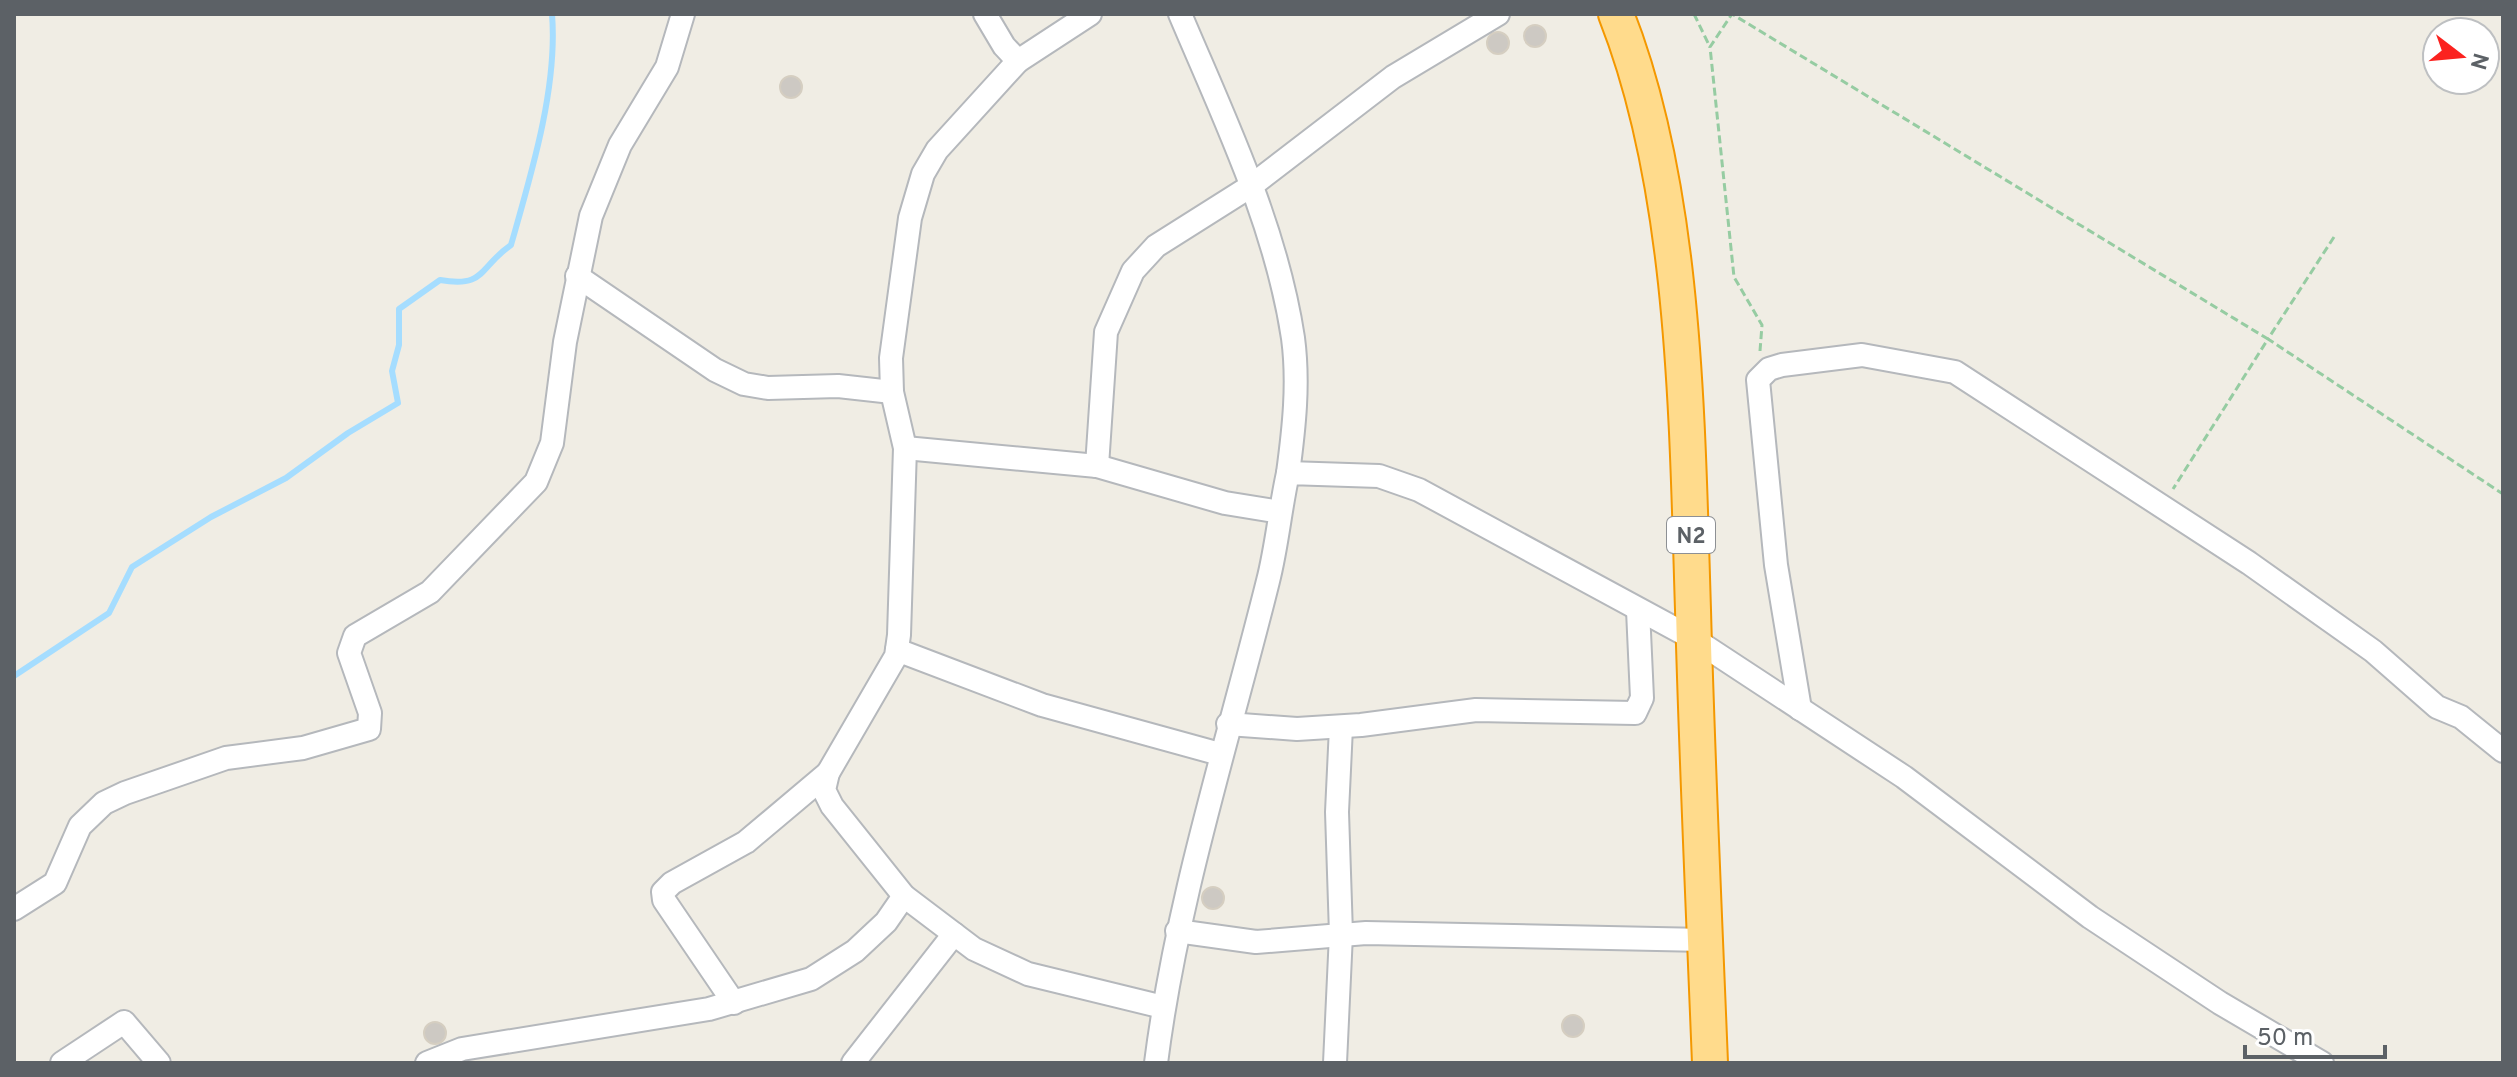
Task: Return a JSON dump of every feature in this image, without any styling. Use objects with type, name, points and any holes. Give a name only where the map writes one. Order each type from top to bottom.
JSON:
[{"type":"highway","name":"N2","points":[[1616,14],[1632,56],[1649,119],[1674,286],[1688,439],[1710,1063]]},
{"type":"street","points":[[14,909],[55,883],[80,826],[104,803],[226,758],[303,748],[369,729],[370,713],[349,653],[350,643],[355,636],[430,592],[536,482],[552,443],[577,276],[591,216],[620,145],[667,67],[683,14]]},
{"type":"street","points":[[985,14],[1004,46],[1018,61]]},
{"type":"street","points":[[734,1003],[664,900],[663,892],[672,883],[746,842],[828,773],[897,650],[902,614],[905,448],[892,392],[891,358],[901,264],[923,174],[956,126],[1018,61],[1090,14]]},
{"type":"street","points":[[1156,1063],[1177,931],[1220,754],[1269,580],[1296,408],[1293,340],[1277,266],[1251,186],[1180,14]]},
{"type":"street","points":[[1097,466],[1106,332],[1133,271],[1156,246],[1251,186],[1393,77],[1498,14]]},
{"type":"street","points":[[577,276],[715,370],[744,384],[768,388],[838,386],[892,392]]},
{"type":"street","points":[[1800,709],[1776,565],[1758,380],[1769,369],[1782,365],[1862,355],[1955,372],[2095,466],[2163,506],[2373,651],[2437,707],[2461,717],[2503,751]]},
{"type":"street","points":[[905,448],[1097,466],[1225,503],[1280,512]]},
{"type":"street","points":[[1288,473],[1379,476],[1419,490],[1694,639],[1904,777],[2090,917],[2220,1003],[2322,1063]]},
{"type":"street","points":[[1228,724],[1297,729],[1341,727],[1476,710],[1635,713],[1642,698],[1638,610]]},
{"type":"street","points":[[897,650],[1042,705],[1220,754]]},
{"type":"street","points":[[1335,1063],[1341,934],[1337,812],[1341,727]]},
{"type":"street","points":[[828,773],[826,796],[904,896],[954,934],[1012,969],[1163,1007]]},
{"type":"street","points":[[427,1063],[462,1049],[734,1003],[811,979],[855,951],[886,922],[904,896]]},
{"type":"street","points":[[1177,931],[1256,942],[1341,934],[1705,940]]},
{"type":"street","points":[[853,1063],[954,934]]},
{"type":"street","points":[[62,1063],[124,1022],[159,1063]]},
{"type":"path","points":[[1694,14],[1710,47],[1734,277],[1762,325],[1758,380]]},
{"type":"path","points":[[1710,47],[1732,14],[2268,339],[2503,494]]},
{"type":"path","points":[[2163,506],[2334,237]]},
{"type":"building","points":[[1535,25],[1543,28],[1546,36],[1543,44],[1535,47],[1527,44],[1524,36],[1527,28]]},
{"type":"building","points":[[1498,32],[1506,35],[1509,43],[1506,51],[1498,54],[1490,51],[1487,43],[1490,35]]},
{"type":"building","points":[[791,76],[799,79],[802,87],[799,95],[791,98],[783,95],[780,87],[783,79]]},
{"type":"building","points":[[1213,887],[1221,890],[1224,898],[1221,906],[1213,909],[1205,906],[1202,898],[1205,890]]},
{"type":"building","points":[[1573,1015],[1581,1018],[1584,1026],[1581,1034],[1573,1037],[1565,1034],[1562,1026],[1565,1018]]},
{"type":"building","points":[[435,1022],[443,1025],[446,1033],[443,1041],[435,1044],[427,1041],[424,1033],[427,1025]]},
{"type":"waterway","points":[[14,676],[109,613],[132,567],[211,517],[286,478],[348,433],[398,403],[392,371],[399,345],[399,309],[440,280],[455,282],[474,279],[511,245],[547,101],[553,42],[552,14]]}]
